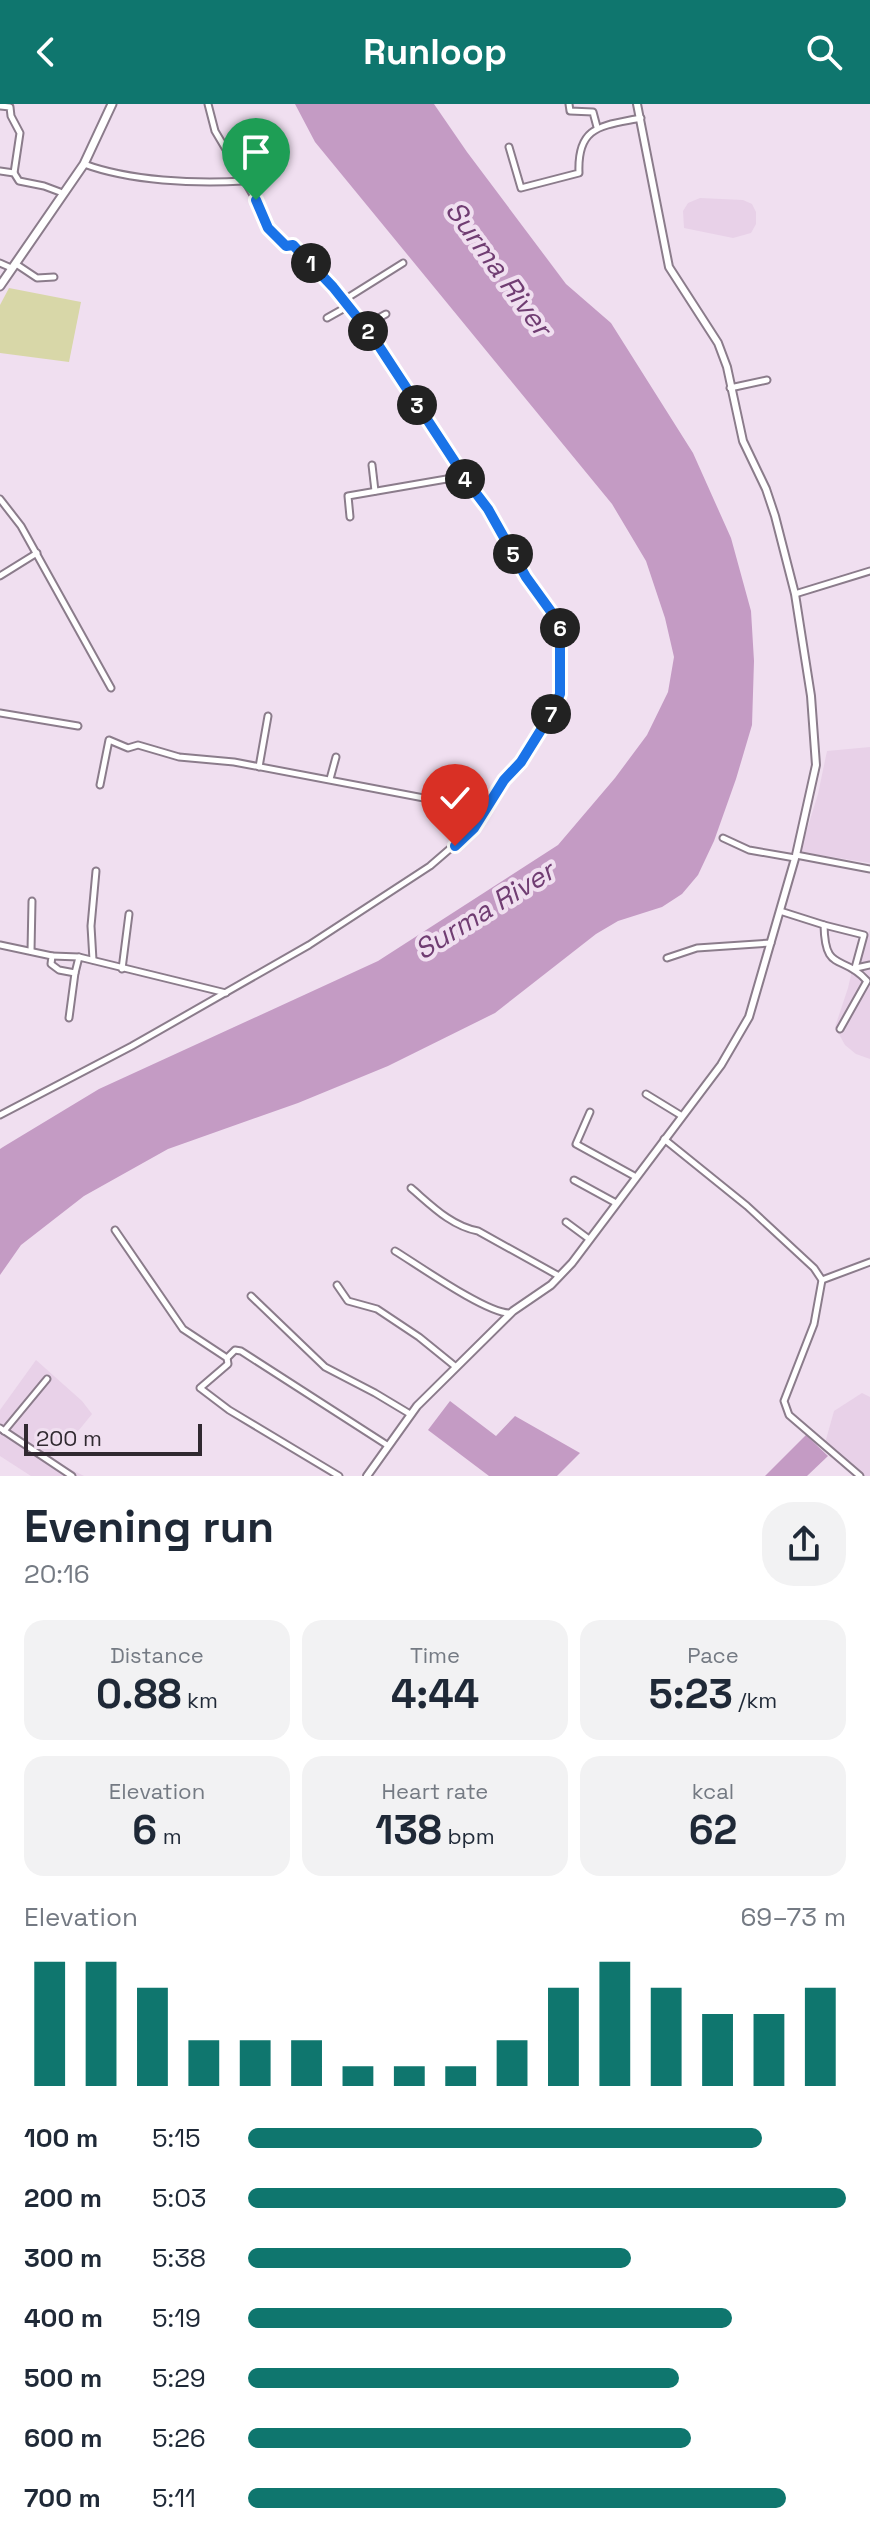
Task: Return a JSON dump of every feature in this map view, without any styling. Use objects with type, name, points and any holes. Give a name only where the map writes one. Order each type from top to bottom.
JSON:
[{"type":"main road","points":[[0,279],[84,164],[110,104]]},
{"type":"main road","points":[[0,286],[80,162],[110,104]]},
{"type":"street","points":[[0,1115],[227,993],[333,930],[430,866],[474,828],[504,780],[529,749],[560,694],[560,624],[526,577],[488,509],[364,326],[293,245],[286,246],[268,228],[215,131],[208,104]]},
{"type":"street","points":[[569,104],[570,111],[593,112],[597,127]]},
{"type":"street","points":[[367,1476],[410,1414],[510,1313],[559,1276],[721,1065],[749,1017],[796,856],[816,765],[811,696],[795,594],[770,503],[743,441],[727,367],[718,343],[669,267],[637,104]]},
{"type":"street","points":[[0,106],[10,107],[20,133],[14,173],[19,181],[60,192]]},
{"type":"street","points":[[509,147],[521,188],[579,173],[578,154],[597,127],[641,118]]},
{"type":"street","points":[[84,164],[131,177],[244,181]]},
{"type":"street","points":[[0,171],[14,173]]},
{"type":"street","points":[[0,263],[37,278],[54,277]]},
{"type":"street","points":[[344,300],[403,263]]},
{"type":"street","points":[[327,318],[343,309],[344,300]]},
{"type":"street","points":[[364,326],[386,314]]},
{"type":"street","points":[[730,388],[767,380]]},
{"type":"street","points":[[372,465],[375,491]]},
{"type":"street","points":[[350,517],[348,496],[464,476]]},
{"type":"street","points":[[0,499],[37,553],[111,688]]},
{"type":"street","points":[[0,576],[37,553]]},
{"type":"street","points":[[795,594],[870,571]]},
{"type":"street","points":[[0,713],[78,726]]},
{"type":"street","points":[[259,767],[268,716]]},
{"type":"street","points":[[100,785],[109,740],[128,748],[138,745],[179,757],[330,779],[487,810]]},
{"type":"street","points":[[330,779],[336,757]]},
{"type":"street","points":[[723,838],[749,850],[870,869]]},
{"type":"street","points":[[93,960],[91,926],[96,871]]},
{"type":"street","points":[[31,951],[32,901]]},
{"type":"street","points":[[780,911],[864,935],[855,968]]},
{"type":"street","points":[[122,969],[129,914]]},
{"type":"street","points":[[824,925],[824,946],[830,957],[855,968],[867,981],[840,1029]]},
{"type":"street","points":[[667,958],[697,948],[771,943]]},
{"type":"street","points":[[0,945],[52,956],[79,957],[227,993]]},
{"type":"street","points":[[52,956],[51,964],[59,970],[75,973]]},
{"type":"street","points":[[69,1018],[79,957]]},
{"type":"street","points":[[855,968],[870,965]]},
{"type":"street","points":[[646,1094],[682,1116]]},
{"type":"street","points":[[590,1112],[576,1144],[636,1177]]},
{"type":"street","points":[[664,1139],[747,1206],[814,1268],[822,1280],[814,1324],[784,1401],[789,1415],[860,1476]]},
{"type":"street","points":[[574,1180],[616,1203]]},
{"type":"street","points":[[411,1188],[435,1206],[443,1217],[478,1231],[559,1276]]},
{"type":"street","points":[[566,1222],[589,1239]]},
{"type":"street","points":[[115,1230],[183,1329],[227,1358],[228,1364],[200,1388],[229,1410],[339,1476]]},
{"type":"street","points":[[395,1251],[498,1312],[510,1313]]},
{"type":"street","points":[[822,1280],[870,1262]]},
{"type":"street","points":[[337,1285],[348,1301],[377,1309],[456,1367]]},
{"type":"street","points":[[251,1296],[325,1367],[410,1414]]},
{"type":"street","points":[[227,1358],[235,1350],[241,1351],[387,1445]]},
{"type":"street","points":[[47,1379],[2,1430],[72,1476]]},
{"type":"shaded area","points":[[700,198],[743,200],[752,204],[756,224],[751,233],[733,238],[684,228],[683,211],[688,203]]},
{"type":"shaded area","points":[[870,747],[870,863],[800,852],[818,794],[827,751]]},
{"type":"shaded area","points":[[870,930],[870,1059],[856,1054],[845,1045],[835,1027],[856,953]]},
{"type":"shaded area","points":[[36,1360],[82,1401],[92,1414],[79,1430],[46,1457],[84,1476],[31,1476],[0,1456],[0,1410]]},
{"type":"shaded area","points":[[862,1393],[870,1397],[870,1476],[862,1476],[825,1443],[834,1411]]},
{"type":"green space","points":[[9,288],[81,302],[69,362],[0,353],[0,305]]},
{"type":"water","name":"Surma River","points":[[295,104],[434,104],[566,284],[611,323],[693,453],[731,538],[751,611],[754,661],[752,725],[714,841],[698,875],[682,894],[662,907],[618,921],[596,934],[495,1013],[388,1066],[298,1103],[168,1149],[84,1196],[21,1245],[0,1275],[0,1149],[99,1089],[378,961],[558,845],[647,735],[668,692],[674,657],[665,618],[646,561],[612,504],[315,142]]},
{"type":"water","points":[[450,1401],[496,1436],[515,1416],[580,1453],[557,1476],[489,1476],[428,1430]]},
{"type":"water","points":[[806,1435],[828,1456],[807,1476],[765,1476]]},
{"type":"route","points":[[256,200],[268,228],[286,246],[293,245],[333,287],[373,337],[488,509],[526,577],[560,624],[560,694],[554,709],[474,828],[455,846]]}]
